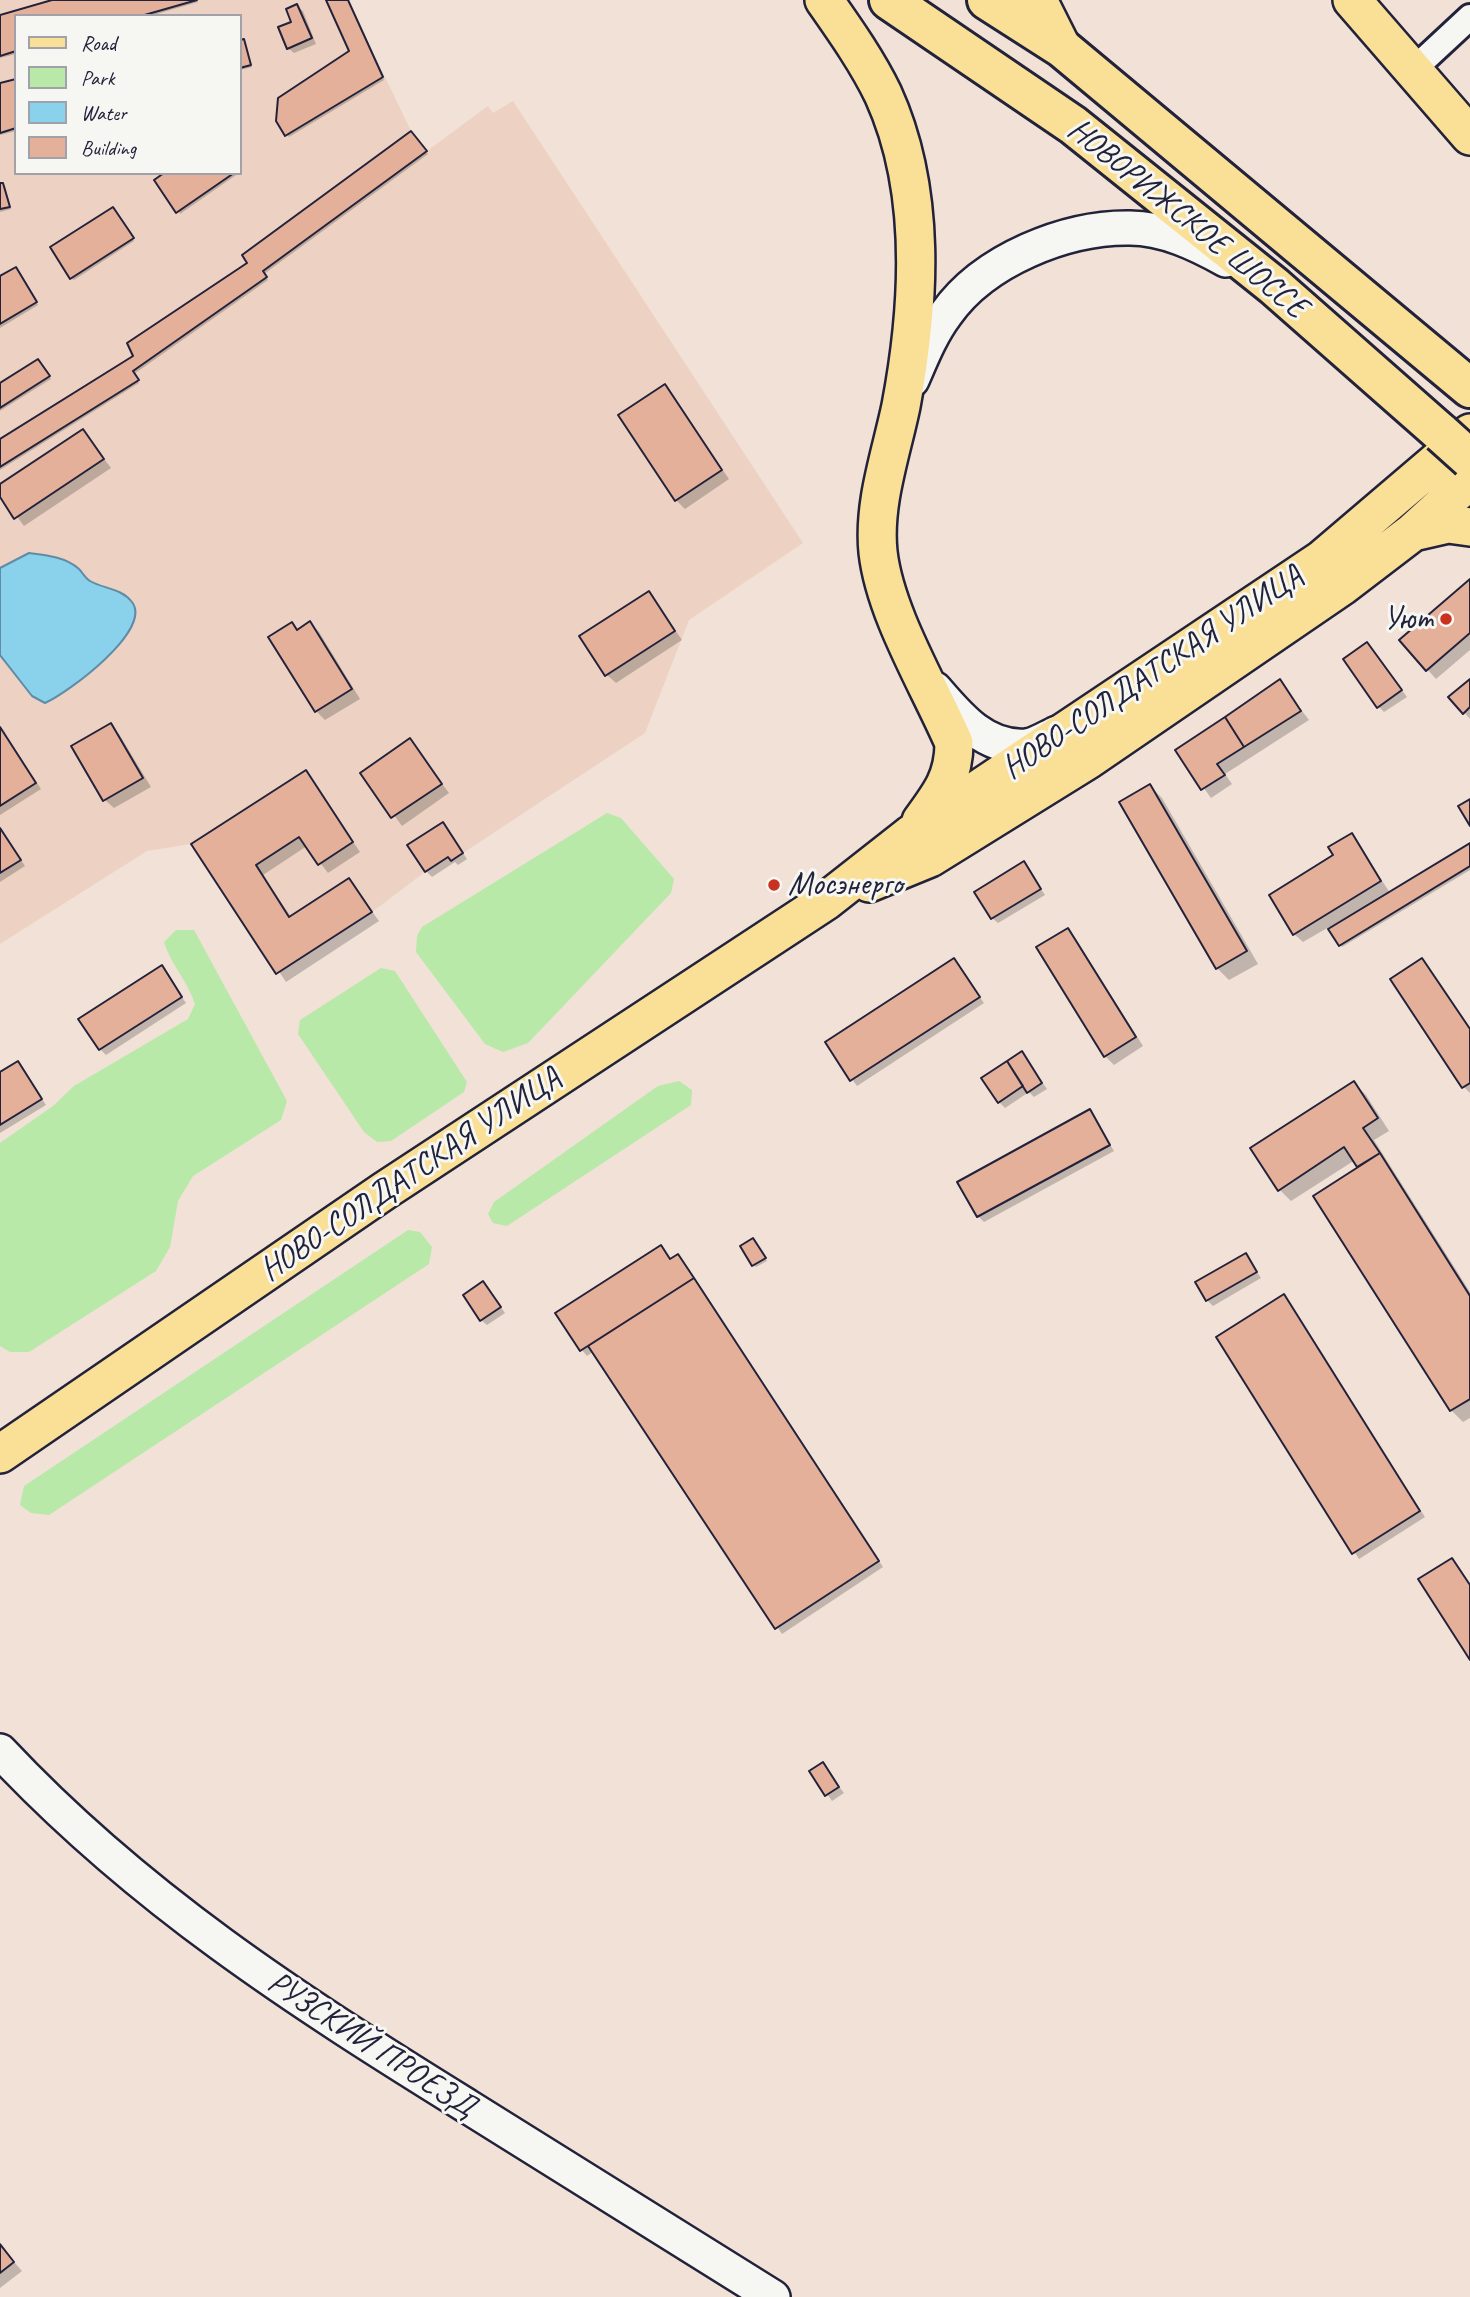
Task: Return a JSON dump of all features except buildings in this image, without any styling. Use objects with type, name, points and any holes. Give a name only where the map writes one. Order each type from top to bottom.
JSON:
[{"type":"highway","name":"НОВОРИЖСКОЕ ШОССЕ","points":[[889,0],[1073,125],[1455,433],[1470,459]]},
{"type":"highway","name":"НОВОРИЖСКОЕ ШОССЕ","points":[[987,0],[1062,48],[1470,388]]},
{"type":"main road","points":[[824,0],[850,36],[883,95],[909,180],[917,268],[901,405],[880,505],[878,550],[885,588],[954,743],[954,765],[942,793],[910,835]]},
{"type":"main road","points":[[1038,0],[1062,48]]},
{"type":"main road","points":[[1352,0],[1470,136]]},
{"type":"main road","name":"НОВО-СОЛДАТСКАЯ УЛИЦА","points":[[0,1454],[384,1191],[826,901],[910,835],[1321,560],[1455,433]]},
{"type":"main road","name":"НОВО-СОЛДАТСКАЯ УЛИЦА","points":[[826,901],[930,858],[1088,760],[1341,587],[1413,532],[1470,480]]},
{"type":"main road","points":[[1413,532],[1448,524],[1470,526]]},
{"type":"street","points":[[1413,70],[1470,17]]},
{"type":"street","points":[[901,405],[928,343],[947,312],[970,288],[1001,265],[1048,243],[1089,231],[1130,228],[1149,230],[1198,245],[1274,286]]},
{"type":"street","points":[[927,680],[971,730],[999,741],[1027,746],[1063,731]]},
{"type":"street","name":"РУЗСКИЙ ПРОЕЗД","points":[[0,1751],[113,1862],[210,1939],[328,2020],[774,2297]]},
{"type":"shaded area","points":[[0,0],[348,0],[411,131],[427,151],[488,106],[493,113],[513,101],[803,543],[689,620],[645,733],[463,853],[448,858],[425,872],[372,912],[276,974],[191,844],[147,851],[0,944]]},
{"type":"green space","points":[[607,813],[621,818],[674,879],[671,893],[528,1043],[503,1052],[485,1044],[416,952],[417,936],[422,927]]},
{"type":"green space","points":[[176,930],[194,930],[287,1101],[281,1120],[193,1176],[178,1201],[170,1247],[156,1271],[29,1352],[10,1352],[0,1346],[0,1143],[53,1106],[74,1086],[188,1019],[195,1004],[164,942]]},
{"type":"green space","points":[[381,968],[395,971],[467,1082],[464,1092],[391,1141],[377,1142],[364,1132],[298,1034],[300,1020]]},
{"type":"green space","points":[[679,1081],[692,1090],[691,1105],[507,1226],[493,1223],[488,1214],[494,1202],[658,1086]]},
{"type":"green space","points":[[408,1230],[420,1232],[432,1247],[429,1264],[49,1515],[31,1513],[20,1505],[24,1486]]},
{"type":"water","points":[[29,553],[55,557],[74,565],[95,584],[128,597],[135,614],[120,644],[105,659],[71,687],[45,703],[32,696],[0,655],[0,568]]},
{"type":"place","name":"Уют","points":[[1446,619]]},
{"type":"place","name":"Мосэнерго","points":[[774,885]]}]
